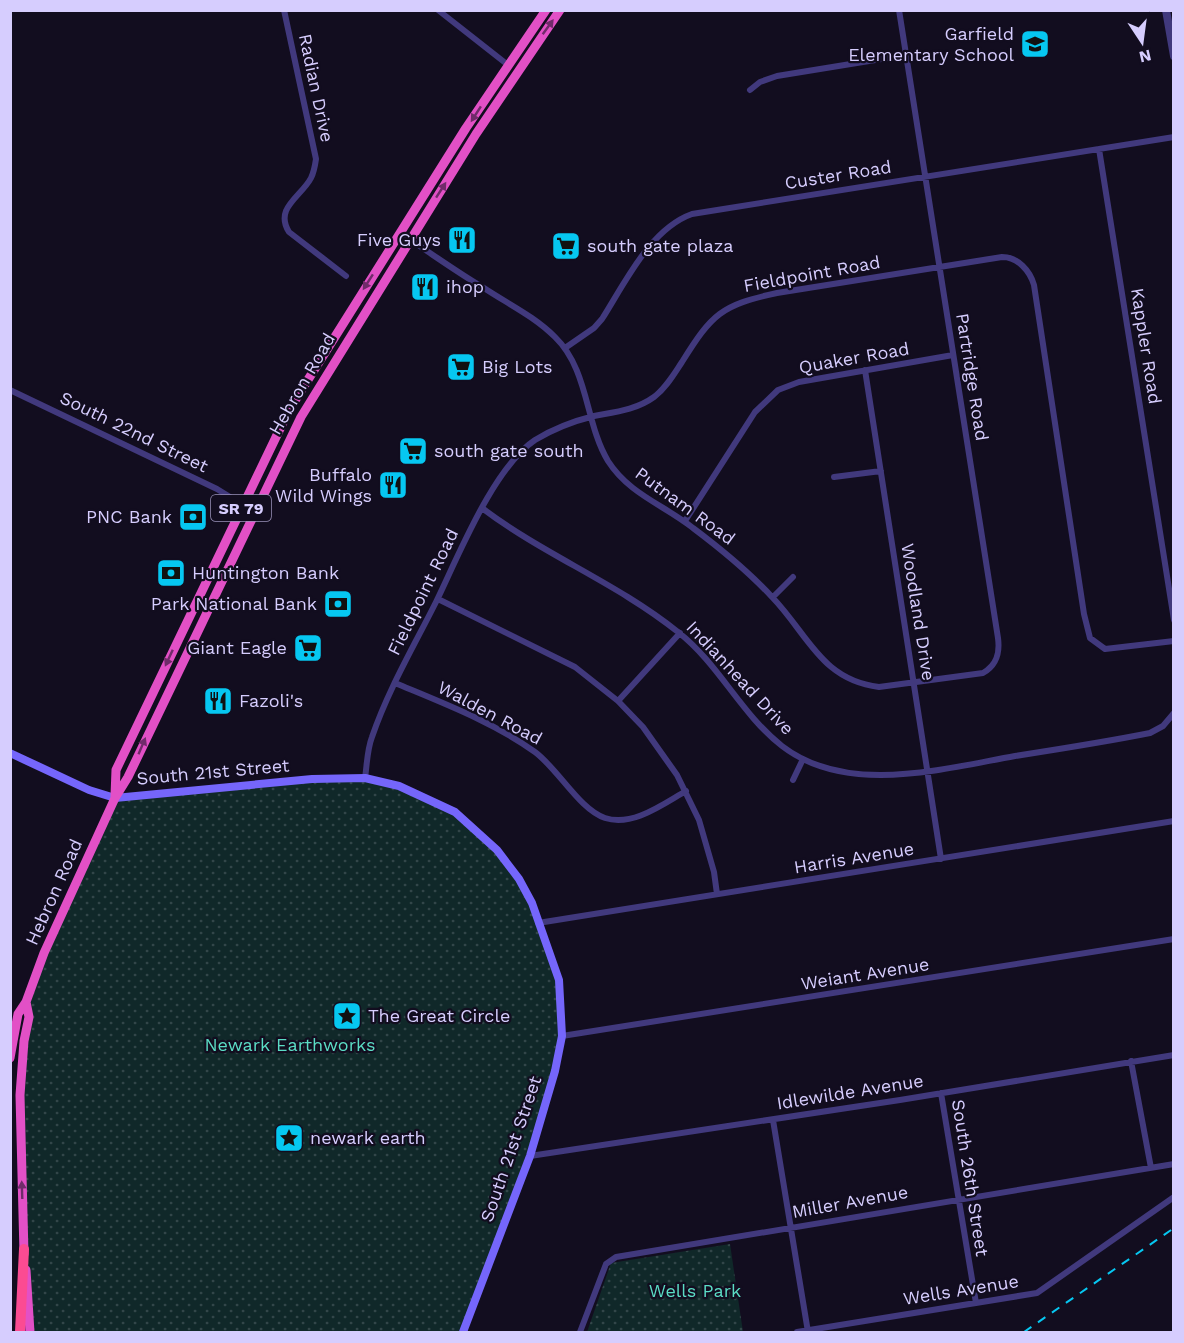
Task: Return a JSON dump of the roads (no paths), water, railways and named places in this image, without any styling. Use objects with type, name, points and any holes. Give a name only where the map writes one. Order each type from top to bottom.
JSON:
[{"type":"highway","name":"Hebron Road","points":[[115,798],[116,770],[284,422],[400,233],[546,10]]},
{"type":"highway","name":"Hebron Road","points":[[10,1058],[18,1014],[26,1002],[44,952],[115,798],[128,777],[301,417],[482,125],[560,10]]},
{"type":"highway","points":[[257,506],[257,488],[284,432],[284,422]]},
{"type":"highway","points":[[225,572],[224,564],[243,522],[243,505]]},
{"type":"highway","name":"Hebron Road","points":[[26,1002],[29,1017],[24,1041],[20,1095],[24,1249],[30,1332]]},
{"type":"highway","name":"SR 79","points":[[20,1332],[24,1249]]},
{"type":"main road","points":[[10,753],[88,790],[115,798]]},
{"type":"main road","name":"South 21st Street","points":[[115,798],[312,779],[365,778],[399,786],[440,804],[470,824],[497,849],[519,879],[532,903],[559,980],[562,1036],[555,1071],[530,1156],[463,1332]]},
{"type":"street","name":"Radian Drive","points":[[284,10],[316,159],[310,179],[285,211],[285,225],[289,232],[346,276]]},
{"type":"street","points":[[438,10],[508,65]]},
{"type":"street","name":"Partridge Road","points":[[899,10],[999,651],[992,665],[979,675],[914,682]]},
{"type":"street","points":[[1166,10],[1173,56]]},
{"type":"street","points":[[750,90],[760,82],[777,76],[906,55]]},
{"type":"street","name":"Custer Road","points":[[565,348],[594,328],[656,240],[685,217],[723,207],[1173,137]]},
{"type":"street","name":"Kappler Road","points":[[1099,149],[1173,620]]},
{"type":"street","name":"Putnam Road","points":[[400,233],[532,318],[565,348],[574,366],[608,460],[629,487],[685,521],[724,552],[773,597],[811,646],[841,675],[863,685],[879,687],[914,682]]},
{"type":"street","name":"Fieldpoint Road","points":[[365,778],[371,739],[395,683],[482,508],[518,456],[533,442],[552,430],[592,417],[632,409],[654,397],[672,377],[703,328],[716,316],[737,303],[777,293],[1006,257],[1021,264],[1032,278],[1084,614],[1090,638],[1105,649],[1173,641]]},
{"type":"street","name":"Quaker Road","points":[[685,521],[755,412],[770,396],[799,382],[953,355]]},
{"type":"street","name":"Woodland Drive","points":[[865,370],[941,859]]},
{"type":"street","name":"South 22nd Street","points":[[11,392],[217,489],[243,505]]},
{"type":"street","points":[[834,477],[881,471]]},
{"type":"street","name":"Indianhead Drive","points":[[482,508],[504,525],[618,589],[680,633],[724,681],[756,723],[784,747],[803,759],[827,769],[881,775],[928,771],[1150,733],[1163,726],[1173,713]]},
{"type":"street","points":[[773,597],[793,577]]},
{"type":"street","points":[[438,599],[575,667],[618,701],[664,754],[686,791],[707,844],[717,894]]},
{"type":"street","points":[[618,701],[680,633]]},
{"type":"street","name":"Walden Road","points":[[395,683],[487,724],[520,743],[554,769],[592,810],[605,818],[629,819],[686,791]]},
{"type":"street","points":[[793,780],[803,759]]},
{"type":"street","name":"Harris Avenue","points":[[538,923],[1173,821]]},
{"type":"street","name":"Weiant Avenue","points":[[562,1036],[1173,939]]},
{"type":"street","name":"Idlewilde Avenue","points":[[530,1156],[774,1120],[1173,1054]]},
{"type":"street","points":[[1131,1061],[1151,1168]]},
{"type":"street","name":"South 26th Street","points":[[941,1093],[956,1198],[976,1303]]},
{"type":"street","points":[[774,1120],[808,1332]]},
{"type":"street","name":"Miller Avenue","points":[[580,1332],[602,1272],[610,1259],[956,1198],[1173,1164]]},
{"type":"street","name":"Wells Avenue","points":[[797,1332],[1037,1293],[1173,1197]]},
{"type":"railway","points":[[1024,1332],[1174,1228]]},
{"type":"place","name":"Garfield Elementary School","points":[[1035,44]]},
{"type":"place","name":"Five Guys","points":[[462,240]]},
{"type":"place","name":"south gate plaza","points":[[566,246]]},
{"type":"place","name":"ihop","points":[[425,287]]},
{"type":"place","name":"Big Lots","points":[[461,367]]},
{"type":"place","name":"south gate south","points":[[413,451]]},
{"type":"place","name":"Buffalo Wild Wings","points":[[393,485]]},
{"type":"place","name":"PNC Bank","points":[[193,517]]},
{"type":"place","name":"Huntington Bank","points":[[171,573]]},
{"type":"place","name":"Park National Bank","points":[[338,604]]},
{"type":"place","name":"Giant Eagle","points":[[308,648]]},
{"type":"place","name":"Fazoli's","points":[[218,701]]},
{"type":"place","name":"The Great Circle","points":[[347,1016]]},
{"type":"place","name":"newark earth","points":[[289,1138]]},
{"type":"park label","name":"Newark Earthworks","points":[[290,1045]]},
{"type":"park label","name":"Wells Park","points":[[695,1291]]}]
